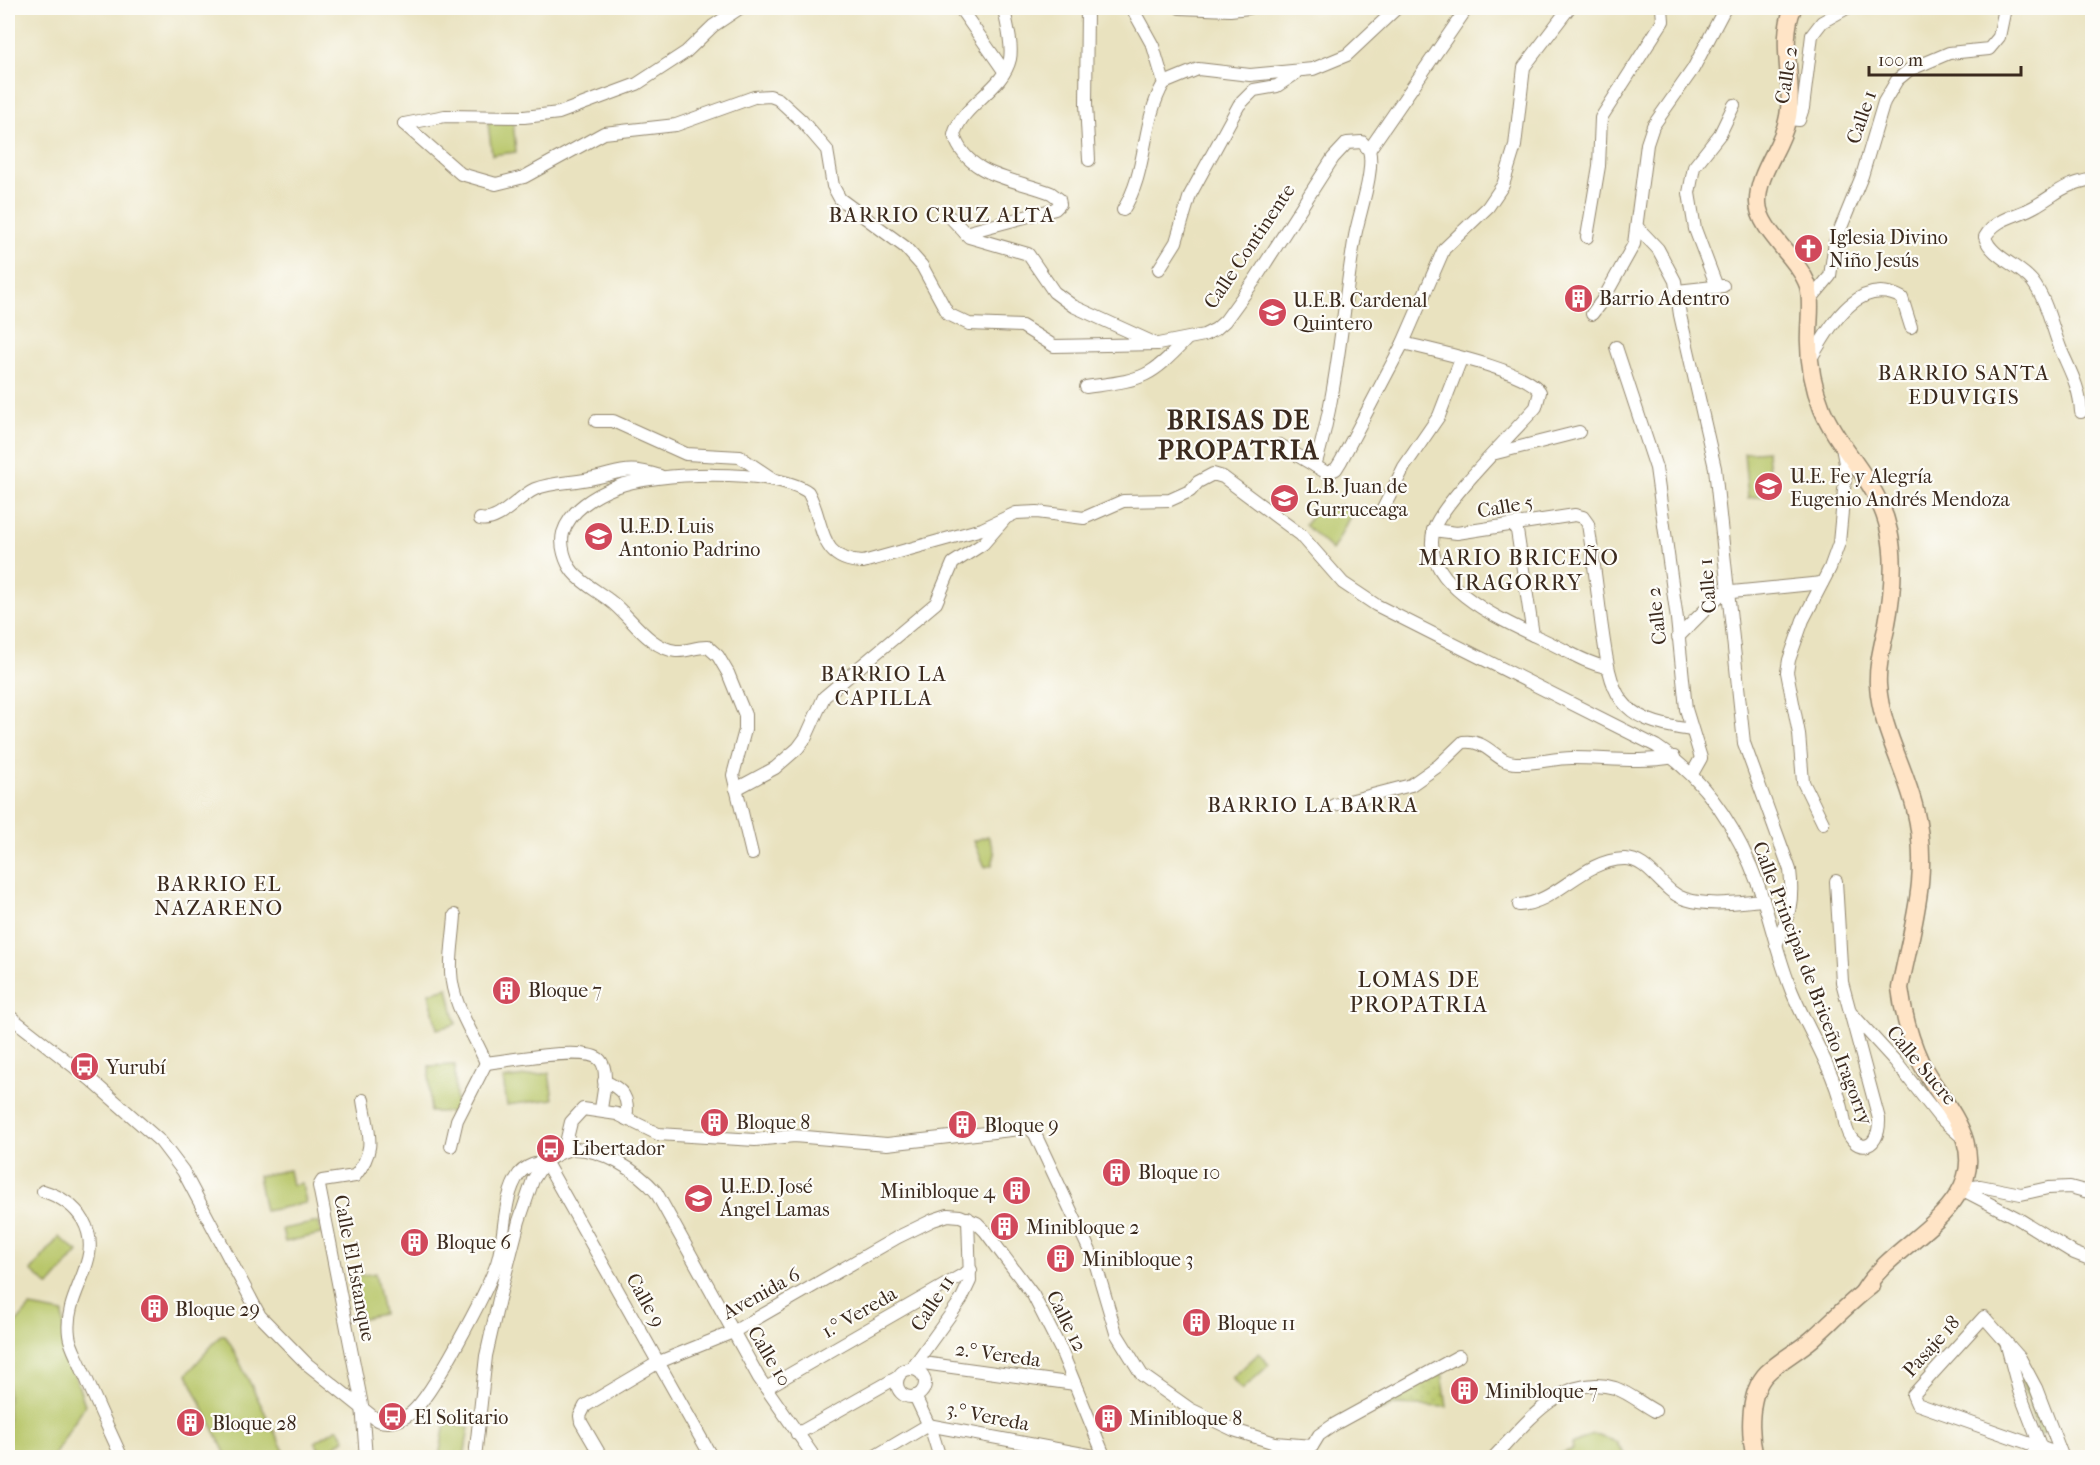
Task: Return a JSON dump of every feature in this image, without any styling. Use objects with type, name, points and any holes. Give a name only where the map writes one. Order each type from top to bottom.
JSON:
[{"type":"main road","points":[[1755,1458],[1752,1424],[1754,1395],[1760,1382],[1767,1373],[1802,1347],[1882,1276],[1898,1254],[1941,1215],[1961,1189],[1968,1172],[1967,1141],[1960,1124],[1921,1063],[1904,1016],[1900,988],[1919,905],[1921,858],[1915,810],[1887,731],[1879,696],[1879,666],[1892,579],[1889,531],[1882,506],[1867,477],[1840,440],[1821,407],[1809,361],[1809,288],[1797,262],[1763,220],[1758,202],[1763,174],[1788,119],[1788,27],[1793,8]]},
{"type":"street","name":"Calle Continente","points":[[740,8],[713,26],[686,52],[637,84],[560,113],[524,117],[446,116],[404,124],[461,174],[496,184],[524,177],[604,133],[676,125],[754,97],[770,96],[783,103],[827,150],[834,186],[840,199],[905,247],[922,266],[948,314],[969,324],[1022,326],[1054,346],[1158,344],[1204,335],[1225,321],[1254,281],[1314,184],[1341,148],[1354,141],[1362,142],[1370,150]]},
{"type":"street","points":[[960,8],[1004,71]]},
{"type":"street","points":[[965,233],[1055,209],[1060,204],[1059,199],[1051,193],[983,171],[965,157],[954,135],[956,128],[1004,71],[1011,49],[1004,8]]},
{"type":"street","points":[[1087,8],[1086,104],[1089,160]]},
{"type":"street","points":[[1132,8],[1153,46],[1164,83]]},
{"type":"street","points":[[1179,8],[1230,10],[1250,8]]},
{"type":"street","points":[[1123,210],[1135,184],[1156,98],[1164,83],[1198,69],[1250,75],[1313,69],[1347,55],[1397,8]]},
{"type":"street","points":[[1315,466],[1326,425],[1356,234],[1370,167],[1370,150],[1396,116],[1467,8]]},
{"type":"street","points":[[1280,445],[1327,474],[1336,469],[1403,343],[1444,249],[1488,207],[1503,185],[1515,146],[1524,67],[1569,8]]},
{"type":"street","points":[[1587,237],[1599,166],[1602,118],[1663,21],[1662,8]]},
{"type":"street","points":[[1592,314],[1628,259],[1638,227],[1640,186],[1647,144],[1653,126],[1693,69],[1725,8]]},
{"type":"street","name":"Calle 2","points":[[1788,119],[1799,120],[1803,108],[1812,35],[1822,22],[1847,8]]},
{"type":"street","name":"Calle 1","points":[[1810,300],[1830,276],[1835,243],[1862,176],[1874,129],[1891,88],[1909,70],[1929,60],[1956,52],[1989,49],[1999,37],[2005,8]]},
{"type":"street","points":[[1159,268],[1176,242],[1190,195],[1239,105],[1254,90],[1276,86],[1298,72]]},
{"type":"street","points":[[1677,291],[1720,286],[1695,229],[1689,193],[1694,167],[1720,135],[1734,105]]},
{"type":"street","points":[[2081,412],[2074,377],[2039,292],[2024,273],[1990,246],[1985,237],[1996,223],[2037,206],[2063,187],[2092,179]]},
{"type":"street","points":[[951,218],[965,233],[980,241],[1028,254],[1054,292],[1062,299],[1101,320],[1158,344]]},
{"type":"street","name":"Calle 1","points":[[1638,227],[1668,265],[1677,291],[1715,468],[1726,592],[1744,743],[1790,870],[1792,907],[1776,945]]},
{"type":"street","points":[[1809,361],[1840,313],[1863,296],[1885,293],[1902,298],[1911,327]]},
{"type":"street","points":[[1086,387],[1133,380],[1149,375],[1187,339]]},
{"type":"street","points":[[1403,343],[1527,379],[1540,392],[1536,407],[1445,510],[1433,530],[1433,548],[1437,560],[1455,586],[1487,613],[1587,662],[1606,668],[1618,695],[1634,713],[1655,723],[1692,730]]},
{"type":"street","name":"Calle 2","points":[[1616,347],[1654,459],[1686,709],[1701,758],[1692,774]]},
{"type":"street","points":[[1382,511],[1404,467],[1439,416],[1461,359]]},
{"type":"street","points":[[596,421],[613,421],[686,454],[740,457],[774,479]]},
{"type":"street","points":[[1495,453],[1579,432]]},
{"type":"street","points":[[1823,823],[1803,782],[1799,734],[1787,672],[1803,620],[1835,557],[1842,519],[1846,469],[1840,440]]},
{"type":"street","points":[[480,519],[492,519],[525,495],[545,485],[589,479],[621,470],[647,472],[667,478]]},
{"type":"street","name":"Calle Principal de Briceño Iragorry","points":[[752,854],[736,789],[734,767],[746,721],[739,698],[718,656],[708,647],[680,651],[656,643],[618,607],[574,574],[564,553],[562,540],[565,528],[577,510],[618,486],[647,479],[719,475],[774,479],[799,486],[808,492],[828,547],[854,562],[876,560],[982,529],[1006,517],[1029,511],[1084,518],[1122,501],[1170,500],[1190,491],[1207,476],[1219,474],[1301,535],[1343,583],[1376,605],[1556,694],[1674,758],[1692,774],[1728,822],[1750,865],[1795,998],[1831,1073],[1847,1133],[1863,1147],[1871,1145],[1877,1139],[1879,1119],[1850,1012]]},
{"type":"street","name":"Calle 5","points":[[1433,530],[1457,533],[1575,515],[1583,517],[1588,524],[1606,668]]},
{"type":"street","points":[[736,789],[775,768],[798,748],[806,737],[824,697],[936,603],[953,562],[983,544],[1006,517]]},
{"type":"street","points":[[1516,524],[1533,636]]},
{"type":"street","points":[[1678,637],[1703,610],[1726,592],[1822,583]]},
{"type":"street","points":[[1334,805],[1411,785],[1438,766],[1463,742],[1481,743],[1504,759],[1516,764],[1569,758],[1647,761],[1674,758]]},
{"type":"street","points":[[1519,905],[1554,891],[1587,868],[1626,859],[1642,865],[1684,899],[1714,904],[1763,900]]},
{"type":"street","points":[[1836,881],[1842,982],[1850,1012]]},
{"type":"street","points":[[455,915],[450,970],[453,987],[466,1023],[486,1063]]},
{"type":"street","name":"Calle Sucre","points":[[1850,1012],[1895,1061],[1939,1117],[1967,1141]]},
{"type":"street","points":[[8,1015],[91,1080],[161,1142],[183,1171],[260,1317],[307,1364],[362,1405],[377,1420],[390,1422],[411,1413],[421,1403],[491,1276],[500,1251],[510,1198],[520,1174],[534,1163],[545,1161],[564,1151],[566,1132],[583,1108],[601,1110],[658,1134],[755,1140],[794,1136],[886,1144],[1029,1128],[1035,1134],[1095,1262],[1116,1333],[1142,1375],[1190,1409],[1234,1430],[1275,1443],[1312,1446]]},
{"type":"street","points":[[486,1063],[570,1053],[592,1055],[600,1060],[605,1071],[601,1110]]},
{"type":"street","points":[[451,1146],[457,1120],[486,1063]]},
{"type":"street","points":[[604,1081],[616,1086],[625,1094],[628,1102],[626,1119]]},
{"type":"street","name":"Calle El Estanque","points":[[362,1405],[319,1186],[322,1181],[355,1176],[368,1160],[370,1148],[363,1100]]},
{"type":"street","name":"Calle 10","points":[[564,1151],[578,1150],[597,1154],[612,1160],[650,1185],[766,1388],[815,1458]]},
{"type":"street","points":[[476,1458],[486,1356],[499,1299],[519,1221],[533,1180],[545,1161]]},
{"type":"street","name":"Calle 9","points":[[545,1161],[712,1458]]},
{"type":"street","points":[[1961,1189],[1980,1186],[2021,1194],[2048,1188],[2070,1187],[2092,1193]]},
{"type":"street","points":[[1961,1189],[2017,1218],[2074,1253],[2092,1260]]},
{"type":"street","points":[[43,1191],[68,1204],[80,1215],[90,1236],[92,1248],[88,1262],[69,1307],[69,1337],[122,1458]]},
{"type":"street","name":"Avenida 6","points":[[602,1458],[580,1416],[585,1406],[658,1362],[733,1332],[898,1237],[948,1215],[968,1218]]},
{"type":"street","name":"Calle 11","points":[[898,1377],[914,1365],[961,1300],[970,1281],[968,1218]]},
{"type":"street","name":"Calle 12","points":[[968,1218],[985,1231],[1044,1313],[1105,1458]]},
{"type":"street","name":"1.° Vereda","points":[[766,1388],[971,1270]]},
{"type":"street","name":"Pasaje 18","points":[[2006,1342],[1984,1317],[1913,1395],[1917,1404],[2041,1448]]},
{"type":"street","points":[[2006,1342],[2019,1391],[2041,1448],[2063,1456]]},
{"type":"street","points":[[2006,1342],[2020,1358],[2036,1388],[2063,1456]]},
{"type":"street","points":[[1305,1458],[1319,1435],[1335,1424],[1458,1356]]},
{"type":"street","points":[[898,1377],[897,1386],[902,1394],[915,1396],[922,1391],[925,1383],[923,1375],[914,1365]]},
{"type":"street","name":"2.° Vereda","points":[[914,1365],[1075,1384]]},
{"type":"street","points":[[797,1434],[898,1377]]},
{"type":"street","points":[[1493,1458],[1538,1411],[1557,1396],[1585,1385],[1615,1389],[1655,1411]]},
{"type":"street","points":[[915,1396],[940,1458]]},
{"type":"street","points":[[362,1405],[366,1458]]},
{"type":"street","name":"3.° Vereda","points":[[872,1458],[928,1425],[1105,1458]]},
{"type":"street","points":[[2028,1458],[2041,1448]]},
{"type":"green space","points":[[513,120],[516,152],[492,155],[488,123]]},
{"type":"green space","points":[[1767,451],[1771,495],[1748,498],[1744,453]]},
{"type":"green space","points":[[1321,505],[1331,509],[1340,505],[1352,513],[1332,550],[1305,525]]},
{"type":"green space","points":[[988,836],[995,854],[992,865],[985,867],[974,841]]},
{"type":"green space","points":[[448,988],[456,1024],[437,1029],[429,993]]},
{"type":"green space","points":[[455,1065],[456,1112],[430,1112],[429,1066]]},
{"type":"green space","points":[[549,1073],[553,1099],[507,1105],[503,1079]]},
{"type":"green space","points":[[289,1170],[292,1185],[302,1183],[306,1203],[265,1211],[258,1176]]},
{"type":"green space","points":[[319,1222],[321,1234],[285,1242],[282,1229]]},
{"type":"green space","points":[[59,1237],[78,1252],[49,1286],[31,1271]]},
{"type":"green space","points":[[375,1273],[383,1314],[359,1319],[352,1277]]},
{"type":"green space","points":[[30,1307],[63,1313],[64,1343],[85,1405],[53,1457],[8,1457],[8,1332]]},
{"type":"green space","points":[[221,1335],[225,1335],[230,1343],[287,1457],[227,1457],[187,1374]]},
{"type":"green space","points":[[1259,1353],[1269,1365],[1242,1390],[1232,1378]]},
{"type":"green space","points":[[2015,1358],[2049,1430],[2039,1435]]},
{"type":"green space","points":[[1442,1372],[1447,1407],[1393,1405],[1383,1410],[1367,1410]]},
{"type":"green space","points":[[445,1423],[469,1427],[464,1457],[439,1457]]},
{"type":"green space","points":[[338,1428],[345,1439],[322,1454],[315,1442]]},
{"type":"green space","points":[[1593,1434],[1616,1442],[1626,1457],[1552,1457],[1573,1449],[1572,1444]]},
{"type":"place","name":"Iglesia Divino Niño Jesús","points":[[1808,248]]},
{"type":"place","name":"Barrio Adentro","points":[[1578,298]]},
{"type":"place","name":"U.E.B. Cardenal Quintero","points":[[1272,312]]},
{"type":"place","name":"U.E. Fe y Alegría Eugenio Andrés Mendoza","points":[[1769,487]]},
{"type":"place","name":"L.B. Juan de Gurruceaga","points":[[1285,498]]},
{"type":"place","name":"U.E.D. Luis Antonio Padrino","points":[[598,537]]},
{"type":"place","name":"Bloque 7","points":[[507,990]]},
{"type":"place","name":"Yurubí","points":[[85,1067]]},
{"type":"place","name":"Bloque 8","points":[[715,1122]]},
{"type":"place","name":"Bloque 9","points":[[963,1125]]},
{"type":"place","name":"Libertador","points":[[551,1148]]},
{"type":"place","name":"Bloque 10","points":[[1117,1172]]},
{"type":"place","name":"Minibloque 4","points":[[1016,1191]]},
{"type":"place","name":"U.E.D. José Ángel Lamas","points":[[699,1198]]},
{"type":"place","name":"Minibloque 2","points":[[1005,1227]]},
{"type":"place","name":"Bloque 6","points":[[415,1242]]},
{"type":"place","name":"Minibloque 3","points":[[1061,1259]]},
{"type":"place","name":"Bloque 29","points":[[154,1309]]},
{"type":"place","name":"Bloque 11","points":[[1196,1323]]},
{"type":"place","name":"Minibloque 7","points":[[1464,1391]]},
{"type":"place","name":"El Solitario","points":[[393,1417]]},
{"type":"place","name":"Minibloque 8","points":[[1108,1418]]},
{"type":"place","name":"Bloque 28","points":[[191,1423]]},
{"type":"district","name":"BARRIO CRUZ ALTA","points":[[942,215]]},
{"type":"district","name":"BARRIO SANTA EDUVIGIS","points":[[1964,385]]},
{"type":"district","name":"BRISAS DE PROPATRIA","points":[[1239,435]]},
{"type":"district","name":"MARIO BRICEÑO IRAGORRY","points":[[1519,570]]},
{"type":"district","name":"BARRIO LA CAPILLA","points":[[884,686]]},
{"type":"district","name":"BARRIO LA BARRA","points":[[1313,805]]},
{"type":"district","name":"BARRIO EL NAZARENO","points":[[219,896]]},
{"type":"district","name":"LOMAS DE PROPATRIA","points":[[1419,992]]}]
